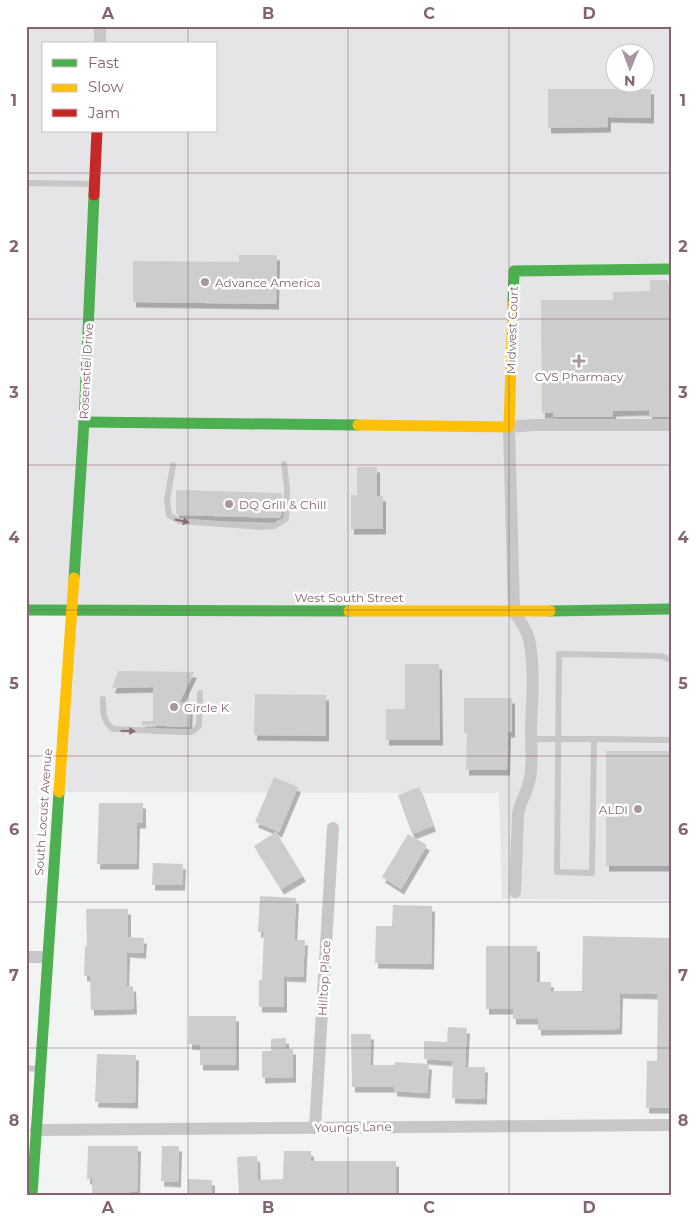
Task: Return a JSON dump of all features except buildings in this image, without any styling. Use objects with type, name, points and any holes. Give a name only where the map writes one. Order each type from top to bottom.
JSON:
[{"type":"street","points":[[100,26],[100,42]]},
{"type":"street","name":"Rosenstiel Drive","points":[[71,611],[84,422],[97,132]]},
{"type":"street","name":"Midwest Court","points":[[514,612],[509,426],[514,271],[671,269]]},
{"type":"street","points":[[84,422],[509,426],[671,425]]},
{"type":"street","name":"West South Street","points":[[26,610],[514,612],[671,609]]},
{"type":"street","name":"South Locust Avenue","points":[[31,1187],[71,611]]},
{"type":"street","points":[[514,612],[523,624],[532,657],[530,777],[518,814],[516,892]]},
{"type":"street","name":"Hilltop Place","points":[[315,1128],[333,828]]},
{"type":"street","points":[[26,957],[47,957]]},
{"type":"street","name":"Youngs Lane","points":[[36,1130],[671,1125]]},
{"type":"lane","points":[[26,183],[95,184]]},
{"type":"lane","points":[[172,465],[167,500],[169,515],[174,519],[179,522],[262,527],[274,526],[286,519],[287,488],[284,464]]},
{"type":"lane","points":[[594,739],[592,872],[557,872],[559,654],[661,656],[671,660]]},
{"type":"lane","points":[[103,699],[104,719],[108,726],[114,729],[192,732],[198,726],[200,693]]},
{"type":"lane","points":[[531,739],[671,740]]},
{"type":"lane","points":[[26,1068],[40,1069]]},
{"type":"shaded area","points":[[26,26],[671,26],[671,900],[502,899],[499,793],[58,792],[71,611],[26,610]]},
{"type":"traffic: fast","points":[[74,578],[84,422],[94,195]]},
{"type":"traffic: fast","points":[[513,304],[514,271],[671,269]]},
{"type":"traffic: fast","points":[[84,422],[358,425]]},
{"type":"traffic: fast","points":[[550,611],[671,609]]},
{"type":"traffic: fast","points":[[26,610],[349,611]]},
{"type":"traffic: fast","points":[[32,1195],[59,792]]},
{"type":"traffic: slow","points":[[358,425],[509,427],[513,304]]},
{"type":"traffic: slow","points":[[59,792],[74,578]]},
{"type":"traffic: slow","points":[[349,611],[550,611]]},
{"type":"traffic: jam","points":[[94,195],[97,132]]},
{"type":"place","name":"Advance America","points":[[205,282]]},
{"type":"place","name":"CVS Pharmacy","points":[[579,361]]},
{"type":"place","name":"DQ Grill & Chill","points":[[229,504]]},
{"type":"place","name":"Circle K","points":[[174,707]]},
{"type":"place","name":"ALDI","points":[[638,809]]}]
